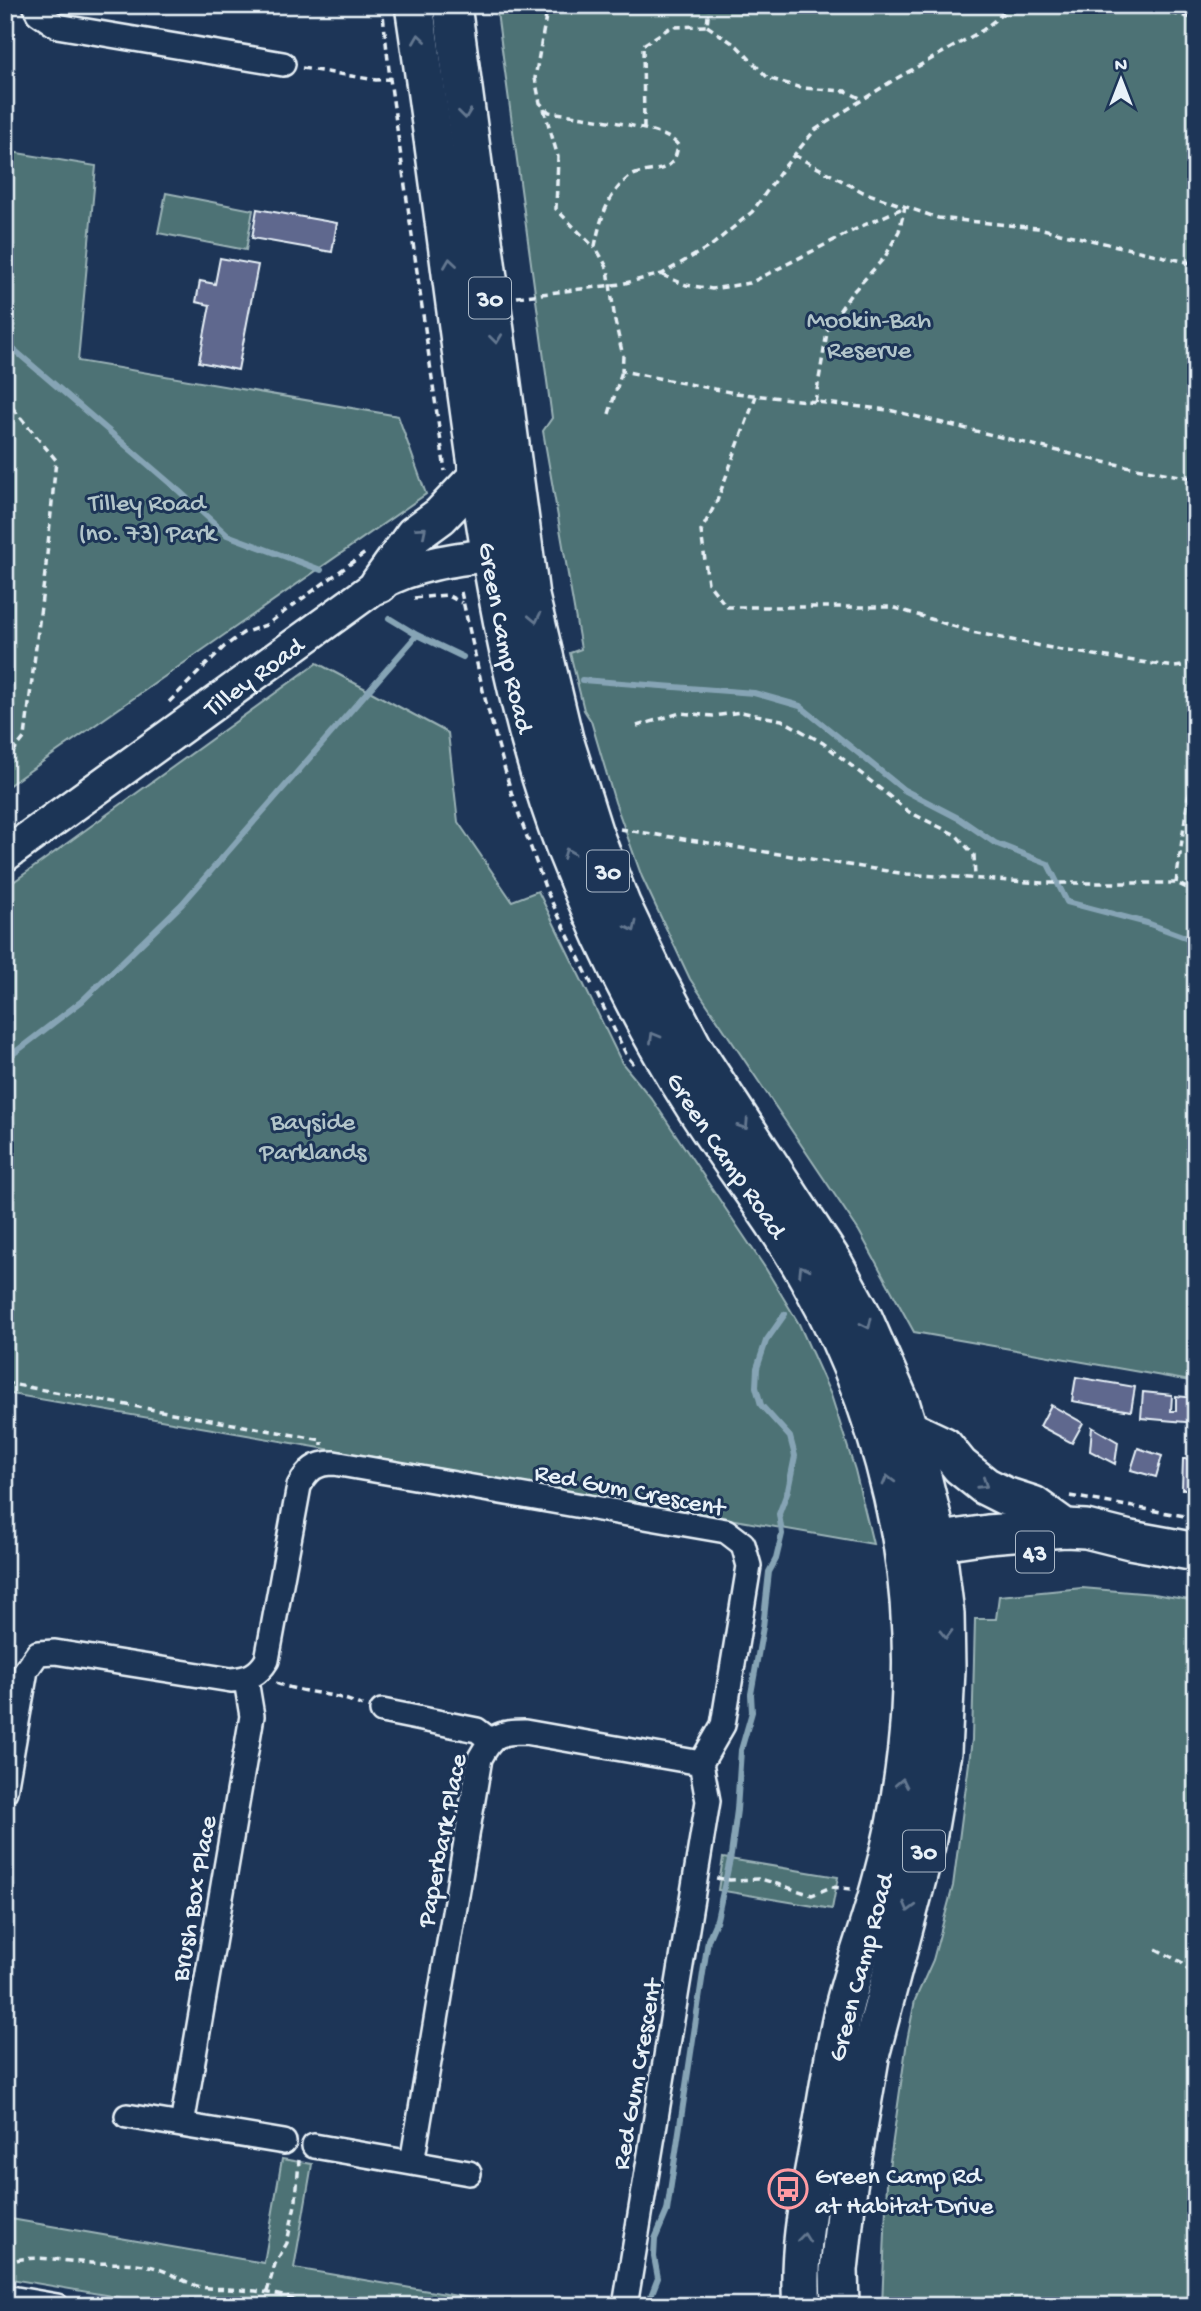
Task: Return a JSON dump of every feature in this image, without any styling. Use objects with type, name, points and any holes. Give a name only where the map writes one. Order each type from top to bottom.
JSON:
[{"type":"main road","name":"Green Camp Road","points":[[414,5],[462,474],[530,596],[564,739],[594,834],[621,904],[694,1049],[833,1262],[862,1315],[883,1358],[910,1430],[927,1493],[911,1660],[905,1766],[883,1879],[858,1957],[838,2036],[806,2220],[801,2262],[802,2306]]},
{"type":"main road","name":"Green Camp Road","points":[[452,5],[491,301],[506,552],[508,659],[540,776],[565,848],[602,938],[635,1005],[695,1107],[810,1280],[834,1326],[865,1400],[891,1487],[945,1614],[946,1668],[942,1752],[926,1845],[871,2052],[846,2199],[839,2270],[840,2306]]},
{"type":"main road","points":[[394,591],[414,535],[440,516],[462,474]]},
{"type":"main road","name":"Tilley Road","points":[[5,855],[394,591],[398,573],[422,566],[506,552]]},
{"type":"main road","name":"43","points":[[910,1430],[944,1446],[960,1466],[985,1486],[1005,1496],[1063,1511],[1086,1529],[1196,1552]]},
{"type":"main road","points":[[921,1556],[1027,1529],[1063,1511]]},
{"type":"main road","name":"43","points":[[921,1556],[1089,1548],[1130,1540]]},
{"type":"street","points":[[35,5],[38,13],[57,26],[283,64]]},
{"type":"street","points":[[5,1791],[26,1670],[38,1653],[55,1652],[231,1680],[246,1679],[260,1671],[267,1660],[299,1486],[308,1470],[322,1463]]},
{"type":"street","name":"Red Gum Crescent","points":[[322,1463],[726,1531],[743,1544],[749,1566],[723,1725],[701,1762],[708,1801],[625,2306]]},
{"type":"street","name":"Brush Box Place","points":[[181,2125],[252,1716],[246,1679]]},
{"type":"street","points":[[382,1712],[477,1730],[490,1740]]},
{"type":"street","name":"Paperbark Place","points":[[412,2163],[480,1758],[490,1740],[505,1732],[524,1732],[701,1762]]},
{"type":"street","points":[[127,2116],[299,2148],[469,2173]]},
{"type":"street","points":[[5,2297],[57,2306]]},
{"type":"path","points":[[382,5],[390,79],[462,474]]},
{"type":"path","points":[[548,5],[535,78],[540,103],[549,112],[644,129],[673,138],[678,145],[677,156],[670,165],[631,176],[614,192],[600,222],[595,246],[608,269],[623,356],[622,371],[609,414]]},
{"type":"path","points":[[707,26],[709,5]]},
{"type":"path","points":[[491,301],[662,275],[712,245],[752,212],[815,131],[862,99],[983,30],[1013,5]]},
{"type":"path","points":[[1136,5],[1196,19]]},
{"type":"path","points":[[644,129],[643,45],[671,27],[707,26],[737,46],[768,78],[801,89],[846,91],[862,99]]},
{"type":"path","points":[[283,64],[376,80],[390,79]]},
{"type":"path","points":[[544,107],[558,157],[556,209],[597,250]]},
{"type":"path","points":[[794,155],[863,192],[938,218],[1038,228],[1196,264]]},
{"type":"path","points":[[662,275],[686,285],[712,289],[750,283],[804,254],[905,207]]},
{"type":"path","points":[[815,402],[828,327],[851,294],[885,257],[899,231],[905,207]]},
{"type":"path","points":[[622,371],[756,396],[889,410],[1104,462],[1196,479]]},
{"type":"path","points":[[756,396],[717,501],[701,531],[708,583],[727,607],[892,607],[972,632],[1061,650],[1175,667],[1196,664]]},
{"type":"path","points":[[5,400],[56,460],[25,737],[5,762]]},
{"type":"path","points":[[164,706],[243,633],[266,625],[375,545]]},
{"type":"path","points":[[394,591],[446,594],[462,603]]},
{"type":"path","points":[[637,726],[680,713],[713,716],[741,712],[782,720],[823,743],[909,811],[956,835],[974,855],[975,878]]},
{"type":"path","points":[[1176,883],[1188,797],[1196,778]]},
{"type":"path","points":[[5,822],[19,812]]},
{"type":"path","points":[[594,834],[619,829],[906,874],[1042,883],[1176,883],[1196,892]]},
{"type":"path","points":[[5,1383],[322,1440],[322,1463]]},
{"type":"path","points":[[1063,1511],[1196,1518]]},
{"type":"path","points":[[246,1679],[348,1699],[382,1712]]},
{"type":"path","points":[[715,1877],[730,1880],[761,1879],[812,1895],[831,1887],[856,1890]]},
{"type":"path","points":[[1156,1949],[1181,1962],[1196,1979]]},
{"type":"path","points":[[267,2292],[275,2264],[287,2243],[296,2200],[299,2148]]},
{"type":"path","points":[[5,2262],[27,2257],[156,2267],[204,2288],[267,2292],[293,2298],[307,2306]]},
{"type":"path","points":[[361,2306],[390,2302],[416,2306]]},
{"type":"green space","name":"Mookin-Bah Reserve","points":[[496,5],[1196,5],[1196,1382],[914,1332],[859,1231],[690,979],[642,877],[615,802],[591,721],[584,710],[570,653],[581,649],[543,431],[552,418]]},
{"type":"green space","name":"Tilley Road (no. 73) Park","points":[[5,151],[96,166],[78,361],[398,416],[426,494],[5,788]]},
{"type":"green space","points":[[166,193],[253,210],[246,250],[158,233]]},
{"type":"green space","name":"Bayside Parklands","points":[[317,663],[448,733],[458,822],[512,901],[538,891],[622,1063],[652,1099],[766,1269],[799,1324],[831,1395],[855,1470],[873,1544],[5,1393],[5,888]]},
{"type":"green space","points":[[1082,1588],[1154,1594],[1196,1601],[1196,2306],[882,2306],[887,2182],[907,2041],[915,2000],[933,1960],[953,1886],[972,1740],[975,1619],[996,1619],[999,1596]]},
{"type":"green space","points":[[723,1858],[838,1877],[832,1909],[718,1890]]},
{"type":"green space","points":[[282,2159],[312,2164],[294,2268],[516,2306],[170,2306],[5,2278],[5,2218],[264,2263]]},
{"type":"building","points":[[257,209],[337,223],[332,252],[252,238]]},
{"type":"building","points":[[220,258],[258,265],[238,370],[199,362],[210,305],[196,302],[200,281],[215,284]]},
{"type":"building","points":[[1076,1377],[1135,1387],[1131,1411],[1072,1401]]},
{"type":"building","points":[[1143,1392],[1172,1395],[1171,1411],[1176,1411],[1176,1396],[1196,1398],[1196,1423],[1141,1418]]},
{"type":"building","points":[[1051,1405],[1083,1423],[1072,1443],[1040,1426]]},
{"type":"building","points":[[1092,1427],[1118,1442],[1115,1464],[1090,1451]]},
{"type":"building","points":[[1138,1448],[1162,1456],[1156,1477],[1131,1470]]},
{"type":"building","points":[[1183,1459],[1196,1459],[1196,1489],[1182,1489]]},
{"type":"waterway","points":[[5,342],[227,535],[321,570]]},
{"type":"waterway","points":[[389,618],[463,657]]},
{"type":"waterway","points":[[5,1060],[82,1001],[182,904],[417,635]]},
{"type":"waterway","points":[[582,680],[754,693],[800,706],[904,790],[960,819],[995,843],[1048,864],[1067,902],[1147,923],[1196,941]]},
{"type":"waterway","points":[[647,2306],[658,2278],[654,2257],[655,2239],[667,2211],[708,1940],[717,1919],[731,1855],[741,1750],[752,1712],[751,1694],[769,1572],[776,1559],[782,1534],[779,1514],[788,1490],[795,1456],[790,1437],[761,1405],[756,1387],[757,1368],[766,1341],[785,1314]]},
{"type":"place","name":"Green Camp Rd at Habitat Drive","points":[[788,2189]]}]
